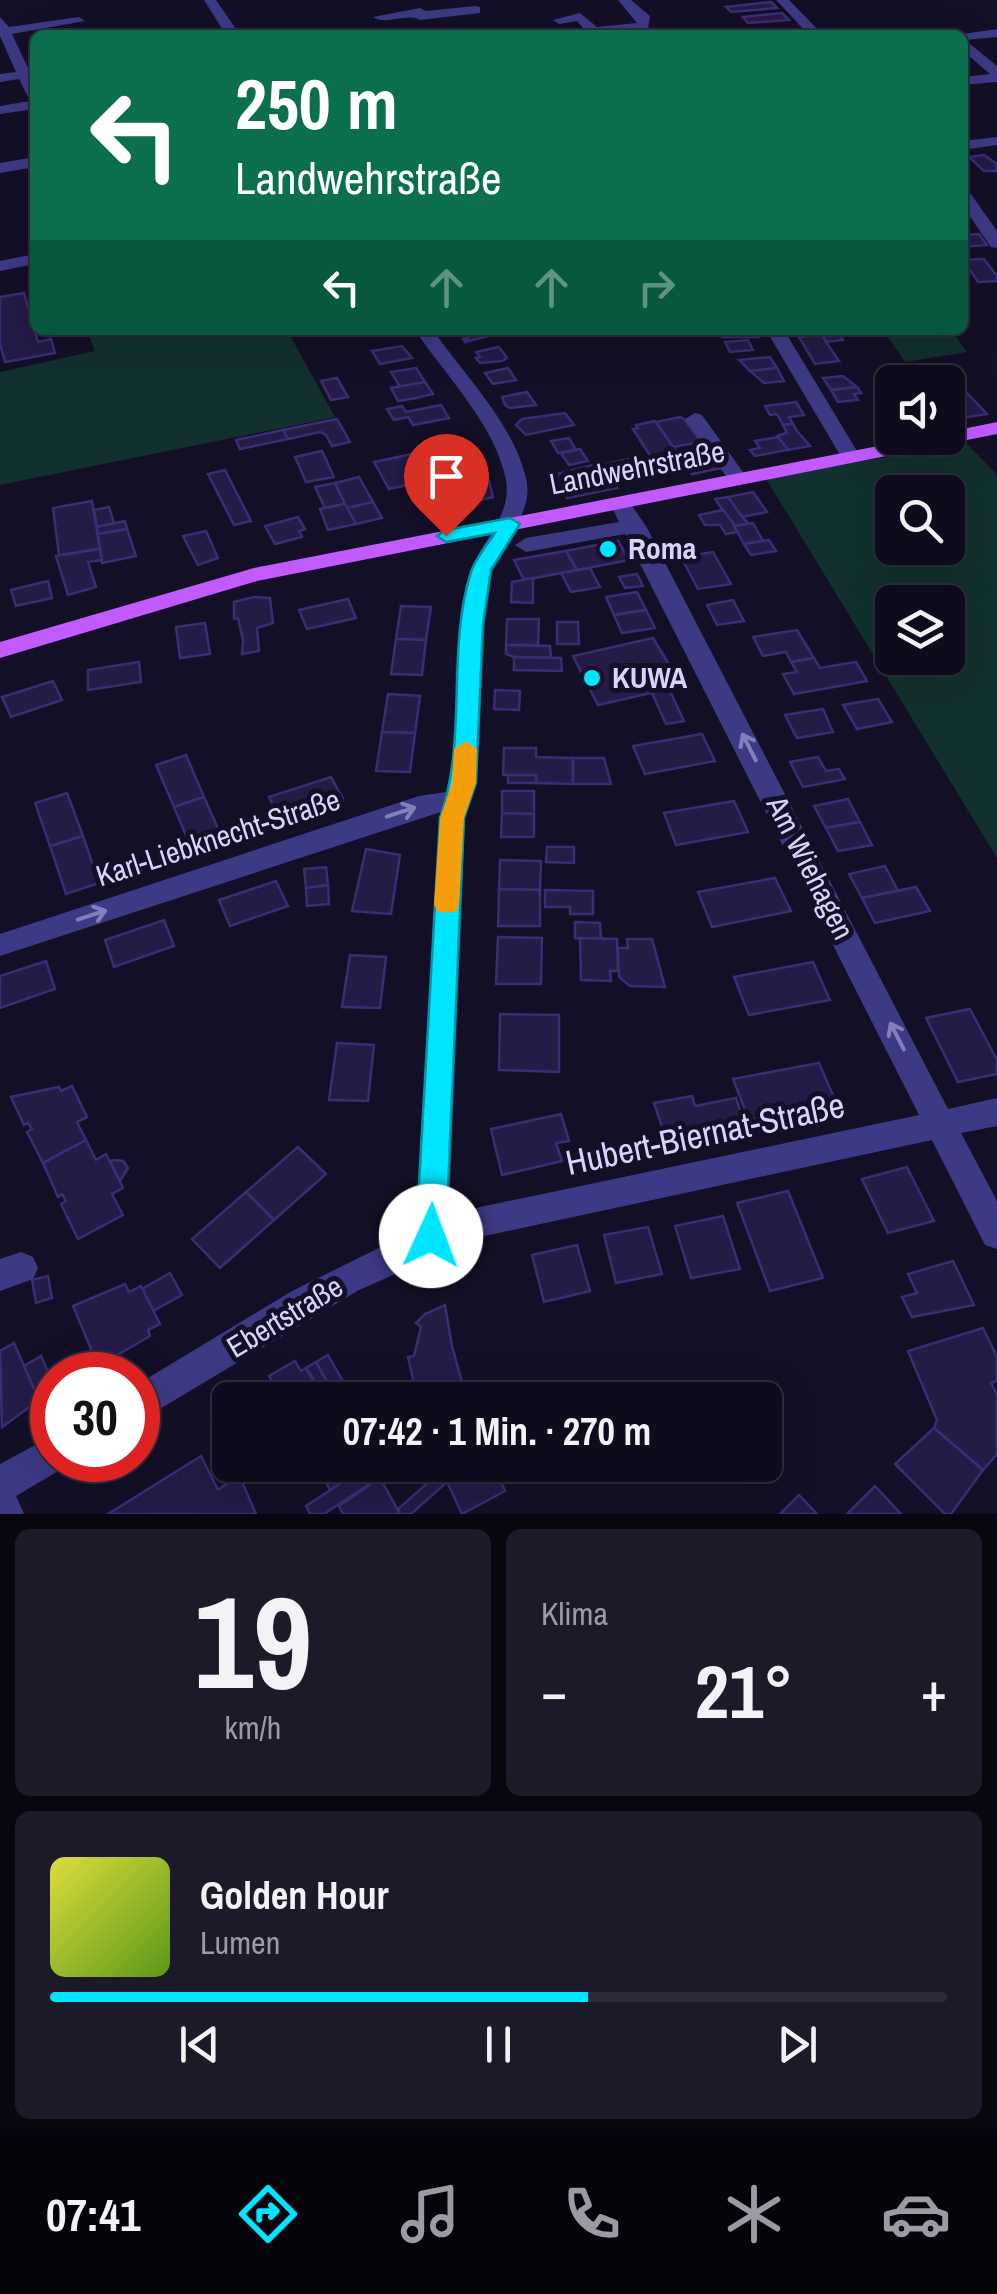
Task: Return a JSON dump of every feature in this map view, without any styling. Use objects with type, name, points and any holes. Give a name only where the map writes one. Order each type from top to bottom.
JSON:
[{"type":"main road","name":"Landwehrstraße","points":[[0,650],[254,575],[997,428]]},
{"type":"street","points":[[210,0],[230,30]]},
{"type":"street","points":[[624,0],[645,19],[641,30]]},
{"type":"street","points":[[782,0],[790,0]]},
{"type":"street","points":[[782,0],[811,30]]},
{"type":"street","points":[[379,17],[417,10],[475,10]]},
{"type":"street","points":[[558,20],[580,18],[592,30]]},
{"type":"street","points":[[0,78],[30,74],[2,26],[78,21]]},
{"type":"street","points":[[968,39],[997,33]]},
{"type":"street","points":[[968,46],[997,75]]},
{"type":"street","points":[[968,80],[997,75]]},
{"type":"street","points":[[0,110],[30,103]]},
{"type":"street","points":[[968,145],[997,141]]},
{"type":"street","points":[[0,168],[30,163]]},
{"type":"street","points":[[968,202],[997,243]]},
{"type":"street","points":[[0,266],[30,260]]},
{"type":"street","points":[[427,335],[512,464],[518,491],[510,524],[481,570],[473,625],[464,783],[452,818],[431,1236]]},
{"type":"street","points":[[778,335],[850,456]]},
{"type":"street","points":[[694,419],[738,479]]},
{"type":"street","name":"Am Wiehagen","points":[[620,503],[997,1234]]},
{"type":"street","points":[[526,545],[638,532]]},
{"type":"street","name":"Karl-Liebknecht-Straße","points":[[0,946],[428,802],[457,802]]},
{"type":"street","name":"Hubert-Biernat-Straße","points":[[431,1236],[499,1218],[997,1112]]},
{"type":"street","name":"Ebertstraße","points":[[160,1391],[387,1257],[431,1236]]},
{"type":"street","points":[[0,1485],[30,1467]]},
{"type":"street","points":[[0,1502],[5,1514]]},
{"type":"green space","points":[[89,335],[290,335],[335,417],[0,485],[0,372],[95,351]]},
{"type":"green space","points":[[886,335],[955,335],[967,352],[905,362]]},
{"type":"green space","points":[[967,444],[997,475],[997,858],[886,675],[965,675],[965,585],[875,585],[875,658],[765,477],[900,455],[965,455]]},
{"type":"building","points":[[771,2],[777,8],[731,12],[726,7]]},
{"type":"building","points":[[782,13],[789,20],[748,23],[743,17]]},
{"type":"building","points":[[984,155],[997,164],[997,171],[984,171],[969,157]]},
{"type":"building","points":[[979,234],[987,245],[968,247],[968,235]]},
{"type":"building","points":[[984,259],[997,281],[978,282],[968,267],[968,260]]},
{"type":"building","points":[[24,293],[30,335],[36,335],[38,342],[51,339],[55,353],[5,362],[0,344],[0,297]]},
{"type":"building","points":[[465,335],[492,335],[465,342],[463,339],[468,339]]},
{"type":"building","points":[[721,335],[758,337],[722,337]]},
{"type":"building","points":[[822,335],[840,335],[843,340],[826,342]]},
{"type":"building","points":[[822,335],[839,361],[815,364],[799,337]]},
{"type":"building","points":[[748,340],[753,350],[730,352],[725,342]]},
{"type":"building","points":[[402,346],[412,358],[380,364],[372,351]]},
{"type":"building","points":[[499,347],[507,358],[502,361],[480,363],[476,358],[480,357],[476,352]]},
{"type":"building","points":[[770,357],[777,368],[750,371],[739,360]]},
{"type":"building","points":[[416,368],[425,382],[400,387],[391,372]]},
{"type":"building","points":[[508,368],[516,380],[493,384],[485,373]]},
{"type":"building","points":[[777,368],[784,381],[764,383],[750,371]]},
{"type":"building","points":[[843,376],[857,387],[831,390],[823,378]]},
{"type":"building","points":[[337,378],[348,397],[331,400],[321,381]]},
{"type":"building","points":[[425,382],[433,394],[398,401],[391,388]]},
{"type":"building","points":[[857,387],[861,393],[854,394],[858,400],[838,402],[831,390]]},
{"type":"building","points":[[527,392],[536,405],[505,405],[502,397]]},
{"type":"building","points":[[967,393],[987,414],[965,418]]},
{"type":"building","points":[[796,402],[804,415],[789,417],[793,424],[783,425],[777,414],[770,415],[765,406]]},
{"type":"building","points":[[441,405],[449,418],[413,425],[408,417],[394,420],[387,409],[402,406],[406,412]]},
{"type":"building","points":[[565,413],[574,425],[526,435],[516,425],[522,419]]},
{"type":"building","points":[[680,417],[701,442],[673,447],[656,422]]},
{"type":"building","points":[[337,419],[350,442],[332,446],[320,432],[288,439],[283,430]]},
{"type":"building","points":[[655,421],[679,455],[653,460],[633,429]]},
{"type":"building","points":[[793,424],[810,446],[788,450],[777,436],[787,433],[783,425]]},
{"type":"building","points":[[283,430],[288,439],[240,449],[236,440]]},
{"type":"building","points":[[778,437],[788,450],[755,456],[750,450],[760,448],[755,441]]},
{"type":"building","points":[[569,438],[576,450],[558,453],[551,441]]},
{"type":"building","points":[[466,443],[476,459],[438,468],[444,477],[389,489],[374,462]]},
{"type":"building","points":[[706,447],[722,468],[692,474],[678,454]]},
{"type":"building","points":[[580,449],[588,461],[569,465],[561,453]]},
{"type":"building","points":[[322,451],[334,477],[306,482],[295,457]]},
{"type":"building","points":[[638,457],[644,466],[607,473],[601,465]]},
{"type":"building","points":[[476,459],[489,481],[460,487],[438,468]]},
{"type":"building","points":[[601,465],[617,488],[567,498],[553,475]]},
{"type":"building","points":[[225,470],[251,521],[234,525],[208,474]]},
{"type":"building","points":[[359,477],[373,502],[347,508],[335,483]]},
{"type":"building","points":[[489,481],[493,497],[451,507],[432,509],[425,492]]},
{"type":"building","points":[[335,483],[345,504],[325,508],[315,487]]},
{"type":"building","points":[[753,492],[767,512],[742,517],[728,497]]},
{"type":"building","points":[[728,497],[749,524],[734,526],[715,499]]},
{"type":"building","points":[[92,501],[100,549],[59,555],[53,508]]},
{"type":"building","points":[[373,502],[382,518],[356,524],[347,508]]},
{"type":"building","points":[[345,504],[356,524],[328,530],[320,509]]},
{"type":"building","points":[[109,507],[114,523],[97,527],[94,510]]},
{"type":"building","points":[[723,510],[737,532],[726,534],[720,525],[705,525],[699,515]]},
{"type":"building","points":[[298,517],[305,529],[299,531],[302,537],[275,544],[265,526]]},
{"type":"building","points":[[125,521],[127,529],[98,534],[97,527]]},
{"type":"building","points":[[753,523],[763,541],[744,544],[734,526]]},
{"type":"building","points":[[127,529],[136,556],[102,563],[98,534]]},
{"type":"building","points":[[206,531],[218,558],[198,565],[183,536]]},
{"type":"building","points":[[769,540],[776,551],[751,555],[744,544]]},
{"type":"building","points":[[618,541],[629,560],[577,570],[566,551]]},
{"type":"building","points":[[100,549],[102,560],[88,562],[96,587],[68,595],[56,556]]},
{"type":"building","points":[[566,551],[577,570],[524,580],[514,560]]},
{"type":"building","points":[[713,552],[731,584],[698,589],[681,557]]},
{"type":"building","points":[[590,568],[600,587],[571,592],[561,573]]},
{"type":"building","points":[[637,574],[643,586],[625,588],[619,577]]},
{"type":"building","points":[[533,578],[533,603],[511,602],[512,582]]},
{"type":"building","points":[[48,581],[52,598],[16,606],[11,590]]},
{"type":"building","points":[[637,592],[646,610],[614,615],[606,597]]},
{"type":"building","points":[[270,598],[273,623],[257,628],[259,651],[242,654],[243,640],[238,618],[234,619],[234,602]]},
{"type":"building","points":[[348,599],[356,618],[307,629],[299,610]]},
{"type":"building","points":[[733,600],[744,621],[717,625],[707,605]]},
{"type":"building","points":[[401,606],[431,607],[426,640],[396,639]]},
{"type":"building","points":[[646,610],[655,628],[622,633],[614,615]]},
{"type":"building","points":[[507,619],[539,619],[538,645],[506,645]]},
{"type":"building","points":[[557,622],[578,622],[579,644],[557,644]]},
{"type":"building","points":[[205,623],[210,654],[180,658],[176,627]]},
{"type":"building","points":[[797,630],[814,658],[791,662],[786,652],[763,656],[753,637]]},
{"type":"building","points":[[653,638],[682,686],[598,705],[573,656]]},
{"type":"building","points":[[396,639],[426,640],[422,675],[391,674]]},
{"type":"building","points":[[506,645],[550,646],[551,658],[514,657],[506,654]]},
{"type":"building","points":[[514,657],[561,658],[562,671],[514,670]]},
{"type":"building","points":[[814,658],[820,668],[856,662],[867,681],[794,694],[783,674],[797,672],[791,662]]},
{"type":"building","points":[[139,662],[141,682],[88,690],[88,670]]},
{"type":"building","points":[[53,681],[62,700],[11,717],[2,697]]},
{"type":"building","points":[[669,689],[684,721],[666,724],[652,693]]},
{"type":"building","points":[[495,690],[520,691],[519,710],[494,709]]},
{"type":"building","points":[[388,694],[420,696],[415,733],[382,732]]},
{"type":"building","points":[[878,699],[892,722],[857,729],[843,705]]},
{"type":"building","points":[[823,709],[833,732],[797,738],[785,715]]},
{"type":"building","points":[[382,732],[415,733],[410,772],[376,771]]},
{"type":"building","points":[[702,734],[715,761],[645,774],[633,746]]},
{"type":"building","points":[[504,748],[536,748],[536,757],[573,758],[573,784],[536,783],[536,775],[503,775]]},
{"type":"building","points":[[186,755],[204,797],[174,807],[156,765]]},
{"type":"building","points":[[818,757],[826,771],[839,769],[845,779],[803,787],[790,762]]},
{"type":"building","points":[[573,758],[604,758],[611,784],[573,784]]},
{"type":"building","points":[[508,775],[536,775],[536,783],[508,783]]},
{"type":"building","points":[[331,777],[343,799],[280,820],[269,797]]},
{"type":"building","points":[[502,791],[534,791],[534,814],[502,813]]},
{"type":"building","points":[[67,793],[83,836],[50,846],[35,803]]},
{"type":"building","points":[[204,797],[224,842],[193,852],[174,807]]},
{"type":"building","points":[[848,799],[860,822],[826,828],[814,806]]},
{"type":"building","points":[[734,801],[748,832],[676,845],[664,813]]},
{"type":"building","points":[[502,813],[534,814],[534,837],[501,837]]},
{"type":"building","points":[[860,822],[872,845],[838,851],[826,828]]},
{"type":"building","points":[[83,836],[99,883],[66,894],[50,846]]},
{"type":"building","points":[[547,847],[574,847],[574,863],[546,862]]},
{"type":"building","points":[[366,849],[400,855],[391,914],[352,911]]},
{"type":"building","points":[[500,860],[541,861],[540,890],[499,889]]},
{"type":"building","points":[[885,866],[898,891],[862,898],[849,874]]},
{"type":"building","points":[[326,867],[328,885],[306,888],[304,869]]},
{"type":"building","points":[[775,878],[791,911],[712,927],[698,892]]},
{"type":"building","points":[[276,881],[288,906],[230,926],[219,900]]},
{"type":"building","points":[[328,885],[329,904],[307,906],[306,888]]},
{"type":"building","points":[[916,887],[930,911],[875,923],[862,898]]},
{"type":"building","points":[[499,889],[540,890],[540,926],[498,926]]},
{"type":"building","points":[[545,890],[593,891],[593,914],[570,914],[570,907],[545,907]]},
{"type":"building","points":[[164,920],[174,946],[114,967],[105,940]]},
{"type":"building","points":[[575,922],[600,923],[601,939],[575,938]]},
{"type":"building","points":[[498,937],[542,938],[541,984],[496,984]]},
{"type":"building","points":[[580,938],[617,939],[618,971],[610,971],[611,981],[581,980]]},
{"type":"building","points":[[627,939],[652,939],[665,987],[630,986],[619,977],[618,948],[628,948]]},
{"type":"building","points":[[350,955],[386,957],[380,1008],[342,1007]]},
{"type":"building","points":[[46,961],[55,989],[0,1008],[0,976]]},
{"type":"building","points":[[813,962],[830,1000],[749,1015],[734,977]]},
{"type":"building","points":[[970,1009],[997,1060],[997,1074],[958,1082],[926,1018]]},
{"type":"building","points":[[500,1014],[559,1015],[559,1072],[499,1070]]},
{"type":"building","points":[[337,1043],[374,1045],[368,1101],[329,1100]]},
{"type":"building","points":[[819,1063],[836,1102],[749,1120],[733,1079]]},
{"type":"building","points":[[72,1086],[87,1117],[77,1122],[86,1140],[43,1163],[27,1132],[32,1129],[28,1123],[24,1125],[11,1097]]},
{"type":"building","points":[[692,1096],[695,1106],[736,1098],[745,1125],[666,1139],[654,1103]]},
{"type":"building","points":[[561,1114],[569,1141],[556,1143],[562,1161],[502,1175],[491,1129]]},
{"type":"building","points":[[86,1140],[96,1160],[106,1154],[120,1181],[123,1188],[112,1194],[123,1215],[78,1239],[61,1204],[66,1201],[62,1194],[58,1197],[43,1163]]},
{"type":"building","points":[[298,1147],[326,1174],[274,1220],[246,1192]]},
{"type":"building","points":[[110,1161],[123,1161],[128,1168],[120,1181]]},
{"type":"building","points":[[907,1167],[934,1221],[888,1233],[862,1179]]},
{"type":"building","points":[[788,1191],[823,1278],[770,1291],[737,1203]]},
{"type":"building","points":[[246,1192],[274,1220],[220,1268],[192,1239]]},
{"type":"building","points":[[723,1216],[740,1269],[691,1278],[675,1226]]},
{"type":"building","points":[[648,1227],[662,1274],[616,1283],[604,1235]]},
{"type":"building","points":[[577,1245],[590,1291],[544,1302],[532,1255]]},
{"type":"building","points":[[953,1261],[974,1305],[912,1317],[902,1297],[917,1293],[908,1274]]},
{"type":"building","points":[[170,1273],[182,1295],[153,1311],[142,1289]]},
{"type":"building","points":[[48,1276],[52,1298],[36,1303],[32,1280]]},
{"type":"building","points":[[125,1284],[129,1292],[141,1286],[160,1324],[148,1330],[150,1336],[122,1352],[92,1352],[73,1306]]},
{"type":"building","points":[[445,1305],[462,1382],[414,1382],[408,1357],[414,1356],[421,1327],[416,1323]]},
{"type":"building","points":[[983,1328],[997,1357],[997,1381],[991,1383],[997,1395],[997,1454],[983,1470],[934,1428],[937,1420],[908,1351]]},
{"type":"building","points":[[14,1343],[30,1379],[30,1407],[2,1427],[0,1351]]},
{"type":"building","points":[[328,1355],[344,1382],[327,1382],[316,1362]]},
{"type":"building","points":[[295,1361],[301,1371],[306,1368],[313,1382],[272,1382],[269,1376]]},
{"type":"building","points":[[316,1362],[327,1382],[315,1382],[306,1368]]},
{"type":"building","points":[[934,1428],[983,1470],[951,1514],[945,1514],[895,1464]]},
{"type":"building","points":[[201,1456],[218,1490],[229,1482],[242,1482],[256,1514],[108,1514]]},
{"type":"building","points":[[326,1482],[342,1482],[330,1490]]},
{"type":"building","points":[[343,1482],[372,1482],[324,1514],[310,1514],[306,1506]]},
{"type":"building","points":[[374,1482],[382,1482],[400,1514],[343,1514],[339,1506]]},
{"type":"building","points":[[428,1482],[447,1482],[411,1514],[400,1514],[398,1509]]},
{"type":"building","points":[[447,1482],[501,1482],[505,1491],[462,1514]]},
{"type":"building","points":[[875,1486],[901,1514],[847,1514]]},
{"type":"building","points":[[799,1495],[817,1514],[780,1514]]},
{"type":"slow traffic","points":[[447,905],[452,818],[464,783],[466,749]]},
{"type":"place","name":"Roma","points":[[608,549]]},
{"type":"place","name":"KUWA","points":[[592,678]]},
{"type":"route","points":[[431,1236],[452,818],[464,783],[473,625],[481,570],[510,524],[446,536]]}]
